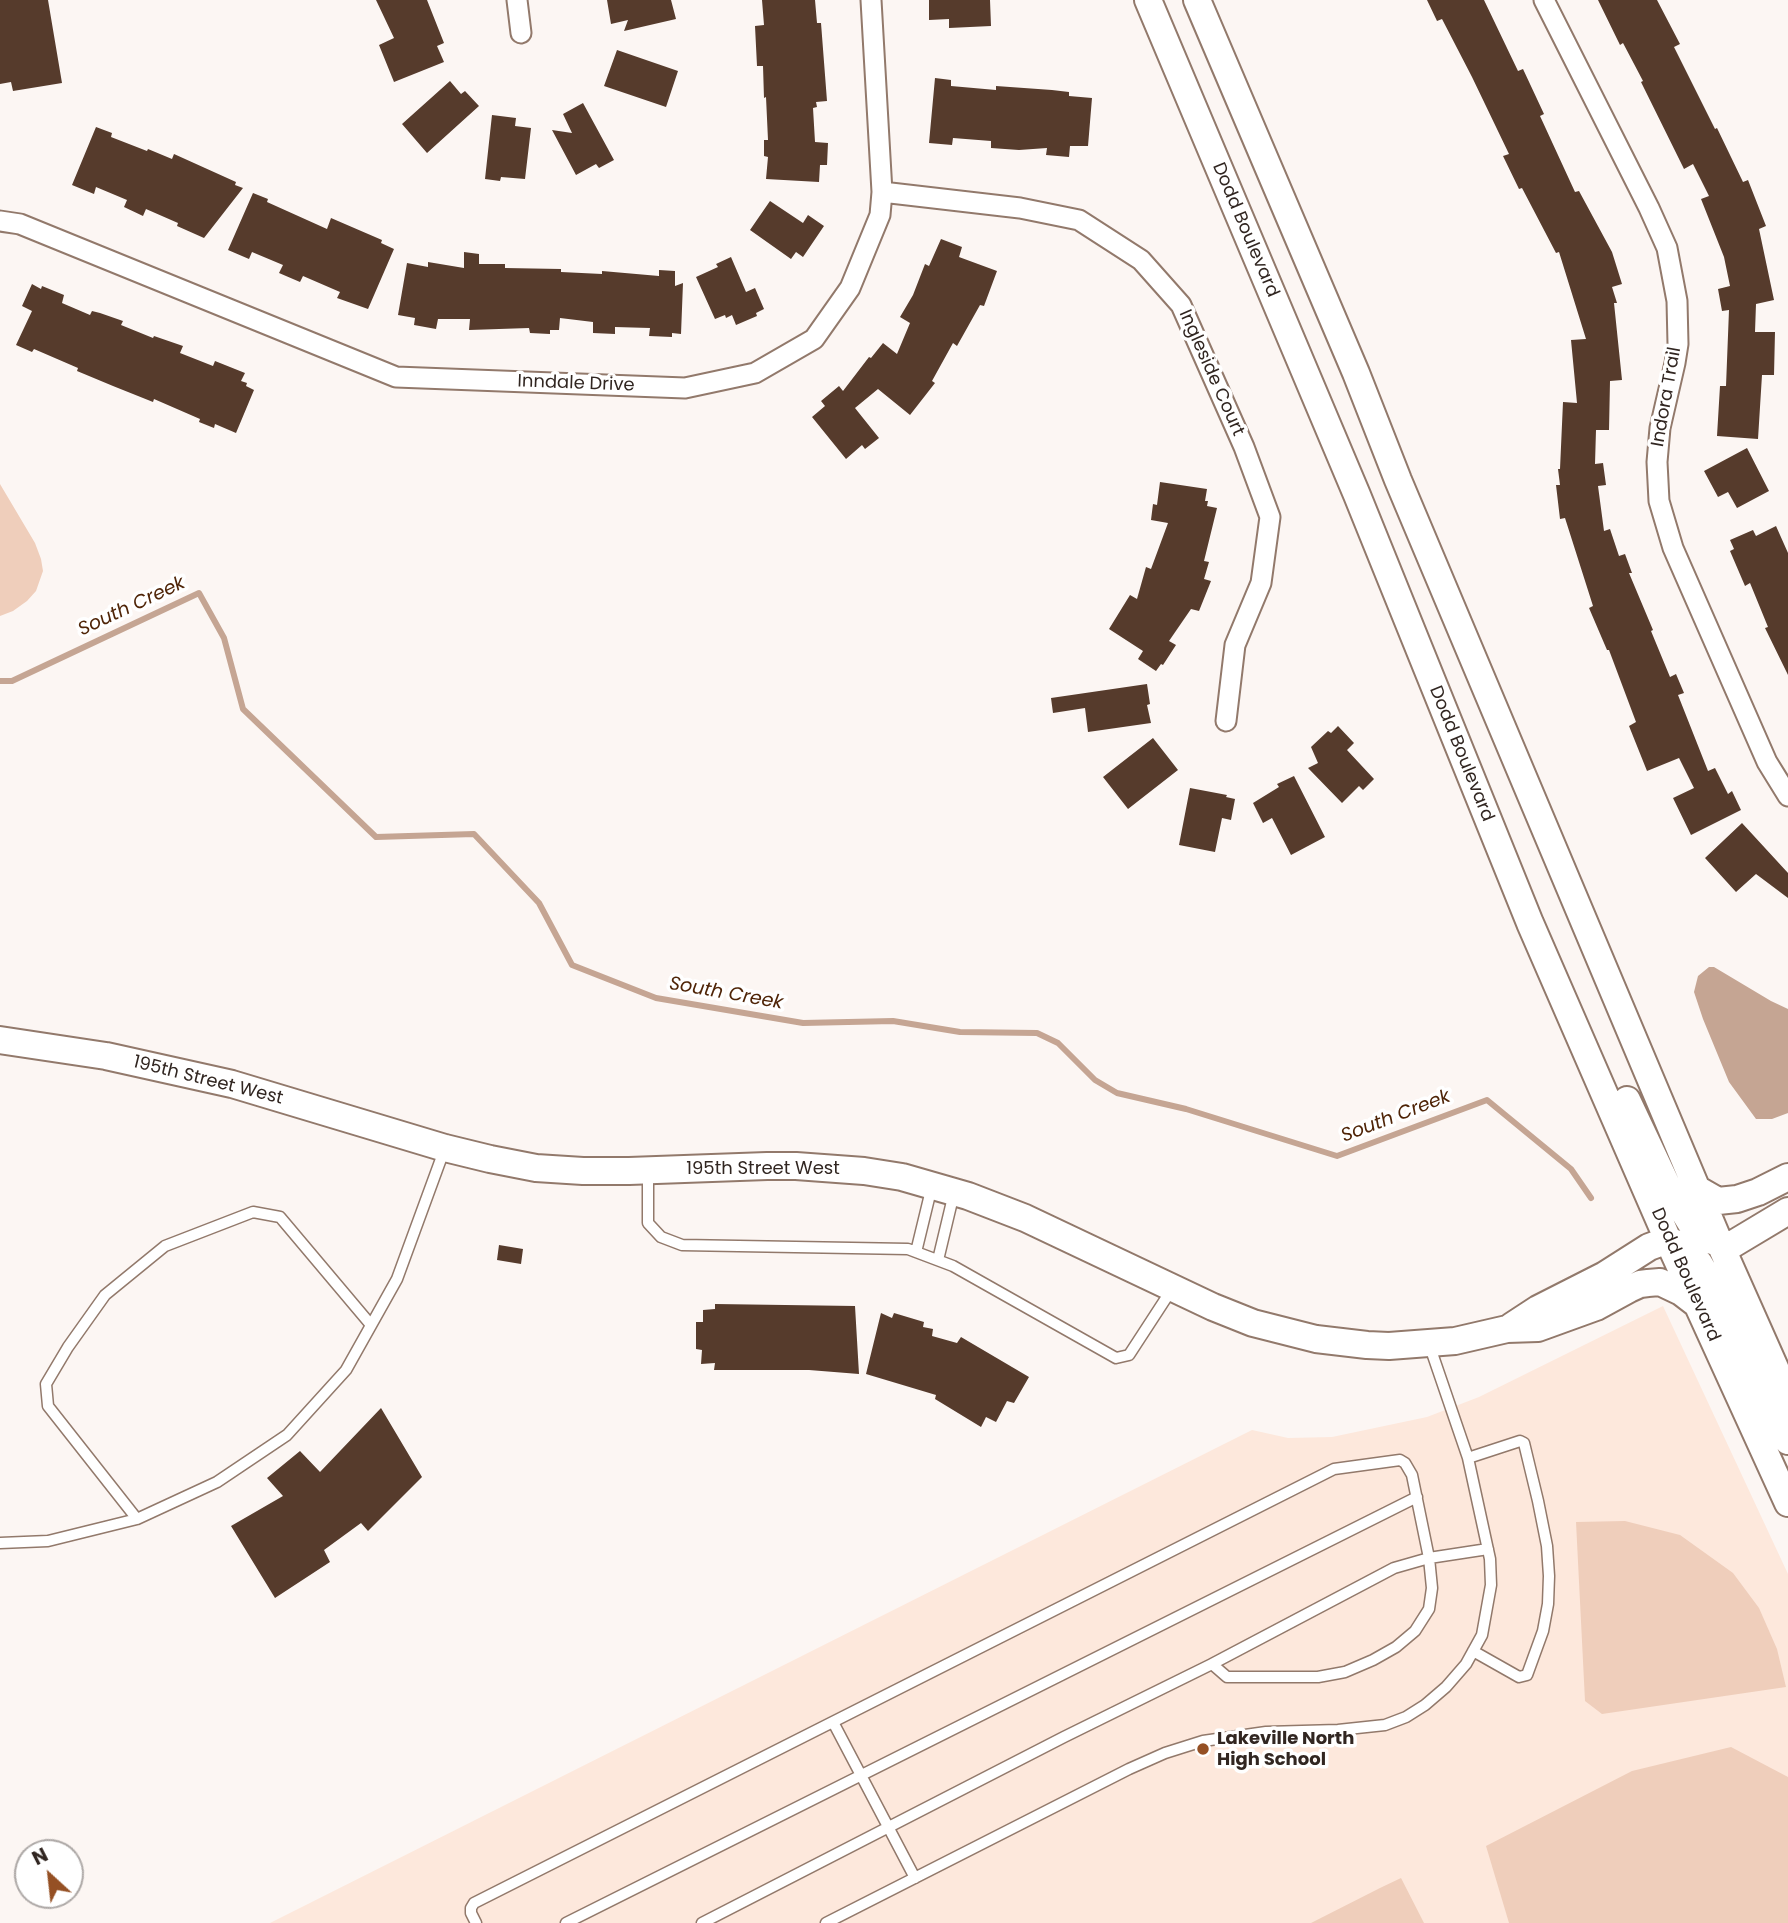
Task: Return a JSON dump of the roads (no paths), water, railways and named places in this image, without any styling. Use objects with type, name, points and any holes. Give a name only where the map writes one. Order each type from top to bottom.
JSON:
[{"type":"main road","name":"Dodd Boulevard","points":[[1148,0],[1357,495],[1530,923],[1668,1240],[1788,1503]]},
{"type":"main road","points":[[1197,0],[1720,1244],[1788,1398]]},
{"type":"main road","points":[[1530,923],[1555,942],[1667,1185],[1693,1227],[1705,1238],[1720,1244],[1733,1244],[1788,1211]]},
{"type":"main road","name":"195th Street West","points":[[0,1040],[106,1056],[232,1084],[445,1147],[536,1167],[583,1171],[796,1166],[902,1177],[1025,1218],[1172,1288],[1253,1323],[1295,1335],[1389,1346],[1455,1342],[1507,1329],[1538,1328],[1596,1307],[1629,1289],[1661,1282],[1698,1305]]},
{"type":"main road","points":[[1697,1189],[1718,1201],[1737,1199],[1788,1177]]},
{"type":"main road","points":[[1668,1240],[1684,1248],[1699,1263],[1727,1309],[1788,1441]]},
{"type":"main road","name":"195th Street West","points":[[1507,1329],[1538,1309],[1605,1275],[1648,1247],[1668,1240]]},
{"type":"street","points":[[517,0],[521,33]]},
{"type":"street","name":"Inndale Drive","points":[[0,221],[20,224],[396,377],[685,388],[755,373],[814,339],[850,288],[880,215],[882,192],[871,0]]},
{"type":"street","name":"Indora Trail","points":[[1544,0],[1667,248],[1677,301],[1678,344],[1660,428],[1657,462],[1659,501],[1673,548],[1753,731],[1767,762],[1788,796]]},
{"type":"street","name":"Ingleside Court","points":[[882,192],[1020,208],[1079,220],[1141,260],[1181,305],[1244,447],[1270,517],[1261,583],[1235,645],[1226,721]]},
{"type":"lane","points":[[0,1543],[48,1541],[137,1519],[217,1482],[287,1435],[346,1370],[397,1279],[445,1147]]},
{"type":"lane","points":[[648,1170],[648,1223],[661,1237],[682,1245],[908,1249],[953,1266],[1116,1358],[1129,1355],[1172,1288]]},
{"type":"lane","points":[[916,1252],[944,1189]]},
{"type":"lane","points":[[938,1260],[944,1189]]},
{"type":"lane","points":[[137,1519],[48,1406],[46,1384],[68,1347],[105,1295],[165,1246],[253,1213],[280,1217],[371,1325]]},
{"type":"lane","points":[[826,1923],[1165,1753],[1203,1741],[1266,1732],[1362,1729],[1385,1725],[1406,1717],[1446,1687],[1466,1664],[1482,1635],[1491,1585],[1488,1549],[1468,1458],[1429,1343]]},
{"type":"lane","points":[[1468,1458],[1520,1441],[1524,1443],[1543,1523],[1549,1576],[1543,1630],[1527,1675],[1519,1677],[1473,1651]]},
{"type":"lane","points":[[476,1923],[471,1913],[474,1903],[1334,1469],[1400,1460],[1405,1463],[1417,1497],[1432,1588],[1429,1609],[1415,1631],[1396,1647],[1373,1660],[1345,1672],[1318,1677],[1227,1677],[1212,1664]]},
{"type":"lane","points":[[566,1923],[1417,1497]]},
{"type":"lane","points":[[702,1923],[1212,1664],[1394,1568],[1429,1558],[1488,1549]]},
{"type":"lane","points":[[833,1723],[915,1878]]},
{"type":"waterway","name":"South Creek","points":[[0,681],[12,681],[199,593],[224,638],[243,709],[376,837],[474,834],[539,903],[572,965],[656,998],[803,1023],[893,1021],[960,1032],[1037,1033],[1058,1043],[1095,1080],[1117,1093],[1186,1109],[1337,1156],[1487,1100],[1571,1169],[1591,1198]]},
{"type":"place","name":"Lakeville North High School","points":[[1203,1749]]}]
